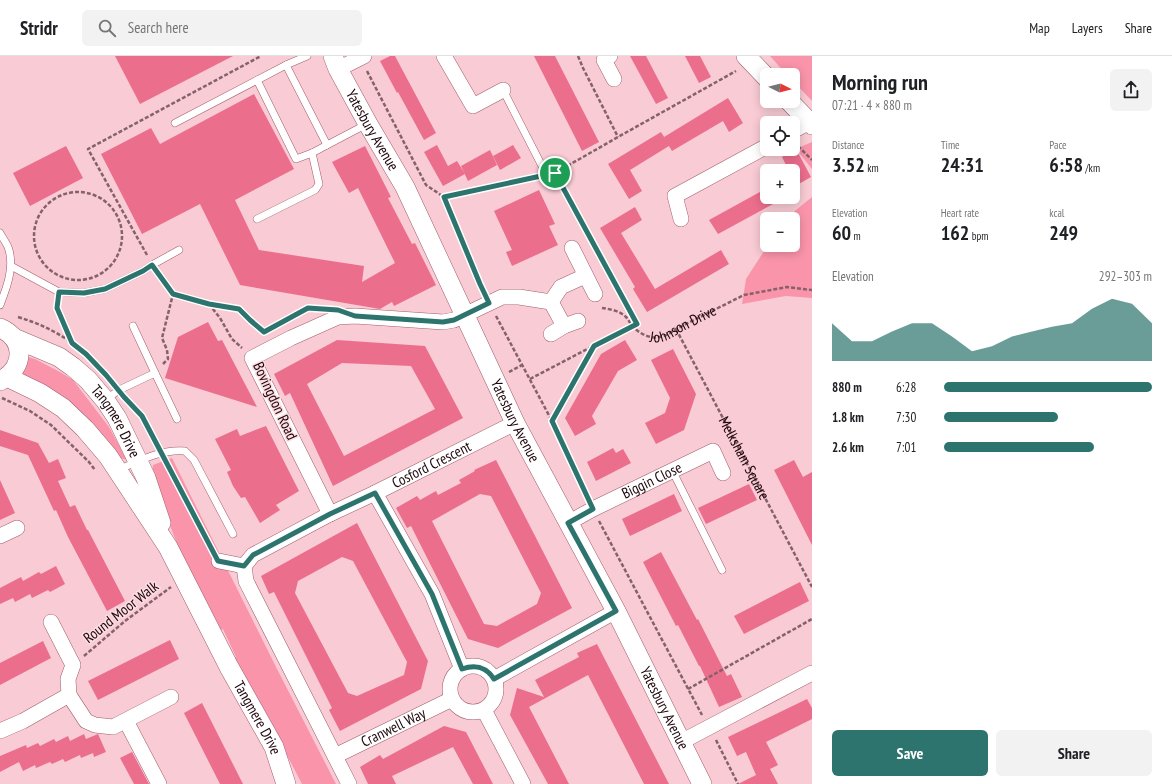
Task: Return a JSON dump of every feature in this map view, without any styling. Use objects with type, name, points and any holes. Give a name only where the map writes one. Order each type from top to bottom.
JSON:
[{"type":"street","points":[[444,56],[473,106],[504,90]]},
{"type":"street","points":[[610,56],[604,60],[614,79]]},
{"type":"street","points":[[336,62],[362,57]]},
{"type":"street","points":[[749,59],[760,71]]},
{"type":"street","name":"Yatesbury Avenue","points":[[336,62],[368,124],[405,188],[515,422],[616,611],[702,784]]},
{"type":"street","points":[[793,108],[805,126]]},
{"type":"street","points":[[681,220],[674,196],[760,150]]},
{"type":"street","points":[[572,248],[596,300]]},
{"type":"street","points":[[550,334],[571,324],[551,302],[561,287],[585,276]]},
{"type":"street","name":"Bovingdon Road","points":[[330,514],[252,358],[291,338],[338,317],[355,316],[443,322],[454,320],[502,297],[519,297],[551,302]]},
{"type":"street","points":[[3,379],[13,371],[18,363],[19,354],[18,346],[7,333]]},
{"type":"street","name":"Tangmere Drive","points":[[7,333],[59,357],[88,380],[112,395],[117,418],[146,478],[168,547]]},
{"type":"street","name":"Tangmere Drive","points":[[3,379],[40,393],[63,408],[85,429],[108,456],[168,547],[229,667],[274,747],[284,784]]},
{"type":"street","name":"Cosford Crescent","points":[[244,566],[253,555],[330,514],[375,493],[515,422]]},
{"type":"street","name":"Biggin Close","points":[[568,523],[593,509],[713,451],[723,473]]},
{"type":"street","points":[[375,493],[432,594],[462,669]]},
{"type":"street","points":[[0,536],[17,528]]},
{"type":"street","points":[[218,561],[244,566],[246,581],[349,784]]},
{"type":"street","points":[[494,679],[616,611]]},
{"type":"street","points":[[51,622],[73,665],[68,679],[70,695],[86,721],[95,725],[113,727],[171,697]]},
{"type":"street","points":[[469,666],[484,668],[494,679],[496,686],[494,700],[484,710],[469,712],[456,705],[452,699],[450,685],[453,678],[462,669],[469,666]]},
{"type":"street","points":[[681,742],[812,673]]},
{"type":"street","points":[[0,731],[23,721],[70,695]]},
{"type":"street","name":"Cranwell Way","points":[[335,756],[452,699]]},
{"type":"street","points":[[484,710],[523,784]]},
{"type":"street","points":[[126,721],[159,784]]},
{"type":"lane","points":[[175,123],[286,65],[307,56]]},
{"type":"lane","points":[[286,65],[327,145]]},
{"type":"lane","points":[[257,80],[296,159],[312,154],[368,124]]},
{"type":"lane","points":[[504,90],[544,174]]},
{"type":"lane","points":[[257,219],[318,188],[319,184],[312,154]]},
{"type":"lane","points":[[0,233],[8,248],[11,266],[5,293],[0,305]]},
{"type":"lane","points":[[11,266],[59,292],[84,293],[105,289],[143,271],[179,250]]},
{"type":"lane","points":[[133,326],[177,418]]},
{"type":"lane","points":[[112,395],[155,373]]},
{"type":"lane","points":[[117,470],[161,453],[176,450],[185,451],[194,460],[233,534]]},
{"type":"lane","points":[[672,470],[722,570]]},
{"type":"path","points":[[261,56],[88,149],[152,265],[173,294],[209,304],[239,309],[264,332],[308,308],[323,309]]},
{"type":"path","points":[[578,56],[618,137]]},
{"type":"path","points":[[362,57],[426,185],[444,197],[489,303],[552,421],[593,509],[738,784]]},
{"type":"path","points":[[444,197],[544,174],[555,173],[749,59]]},
{"type":"path","points":[[800,148],[812,160]]},
{"type":"path","points":[[530,379],[637,324],[555,173]]},
{"type":"path","points":[[70,192],[85,192],[98,197],[110,205],[118,217],[122,231],[121,246],[115,259],[105,270],[93,277],[79,280],[64,277],[52,271],[42,260],[36,247],[34,233],[38,218],[46,206],[57,197],[70,192]]},
{"type":"path","points":[[64,277],[59,292],[57,308],[72,343]]},
{"type":"path","name":"Johnson Drive","points":[[596,300],[625,316],[632,326],[644,336],[657,338],[669,335],[676,329],[744,295],[787,287],[812,290]]},
{"type":"path","points":[[155,373],[168,359],[167,350],[162,338],[173,294]]},
{"type":"path","points":[[209,304],[220,318],[232,339],[252,358]]},
{"type":"path","points":[[15,316],[54,331],[76,347]]},
{"type":"path","name":"Melksham Square","points":[[676,329],[812,587]]},
{"type":"path","points":[[552,421],[594,346]]},
{"type":"path","points":[[112,395],[142,416],[218,561]]},
{"type":"path","points":[[0,397],[30,411],[51,425],[89,462],[98,475]]},
{"type":"path","name":"Round Moor Walk","points":[[73,665],[125,621],[183,577]]},
{"type":"path","points":[[688,690],[812,619]]},
{"type":"shaded area","points":[[770,56],[812,56],[812,101],[800,88],[800,68],[781,68]]},
{"type":"shaded area","points":[[812,142],[812,169],[800,154],[800,147]]},
{"type":"shaded area","points":[[812,197],[812,298],[786,296],[742,304],[746,279],[763,252],[800,252],[800,212],[794,212]]},
{"type":"shaded area","points":[[25,356],[35,359],[73,380],[109,427],[127,460],[114,456],[16,377]]},
{"type":"shaded area","points":[[172,458],[336,784],[302,784],[289,759],[271,731],[233,659],[236,657],[223,629],[219,631],[183,559],[152,479],[153,465]]},
{"type":"building","points":[[115,56],[233,56],[140,104]]},
{"type":"building","points":[[390,56],[395,56],[436,133],[424,140],[380,61]]},
{"type":"building","points":[[534,56],[555,56],[599,142],[582,151]]},
{"type":"building","points":[[630,56],[646,56],[668,98],[656,104]]},
{"type":"building","points":[[685,56],[700,56],[711,77],[699,83]]},
{"type":"building","points":[[254,94],[294,169],[235,200],[259,250],[364,266],[362,282],[395,263],[358,188],[349,193],[332,162],[365,146],[391,197],[388,198],[412,244],[415,243],[436,285],[394,306],[392,302],[380,309],[240,285],[200,204],[142,234],[101,154],[151,128],[160,144]]},
{"type":"building","points":[[728,98],[743,123],[729,132],[723,121],[672,151],[669,146],[630,170],[642,191],[629,199],[608,164],[661,132],[664,137]]},
{"type":"building","points":[[437,145],[448,166],[457,161],[465,174],[443,186],[424,152]]},
{"type":"building","points":[[513,145],[521,158],[500,170],[493,156]]},
{"type":"building","points":[[66,146],[83,178],[30,206],[13,173]]},
{"type":"building","points":[[490,150],[497,165],[468,181],[461,166]]},
{"type":"building","points":[[800,156],[811,177],[800,183],[800,164],[786,164],[782,157]]},
{"type":"building","points":[[539,190],[555,224],[549,226],[558,245],[512,266],[506,252],[512,250],[494,211]]},
{"type":"building","points":[[760,192],[760,204],[773,204],[718,234],[709,220]]},
{"type":"building","points":[[635,207],[642,220],[621,233],[655,289],[721,250],[729,264],[647,312],[633,289],[635,287],[600,228]]},
{"type":"building","points":[[208,322],[218,341],[222,340],[257,407],[165,378],[178,337]]},
{"type":"building","points":[[337,340],[425,346],[463,418],[333,486],[290,393],[285,396],[274,374]],"holes":[[[342,363],[411,366],[435,409],[344,456],[307,384]]]},
{"type":"building","points":[[625,340],[637,360],[618,371],[592,416],[596,424],[575,436],[565,418],[601,354]]},
{"type":"building","points":[[673,349],[696,394],[684,430],[656,444],[645,423],[665,413],[670,398],[651,360]]},
{"type":"building","points":[[266,426],[299,491],[276,505],[280,510],[260,523],[245,497],[241,498],[233,486],[227,472],[231,470],[215,439],[237,429],[240,436]]},
{"type":"building","points":[[0,430],[38,443],[49,463],[58,459],[66,478],[58,481],[70,507],[75,505],[125,601],[107,611],[68,537],[56,510],[54,511],[28,455],[0,446]]},
{"type":"building","points":[[613,448],[616,453],[623,449],[631,463],[596,481],[587,462]]},
{"type":"building","points":[[496,460],[572,608],[498,648],[468,639],[411,526],[407,528],[396,508],[417,496],[420,500],[436,491],[438,495],[461,483],[459,480],[475,471],[474,470]],"holes":[[[480,494],[491,496],[541,593],[537,604],[497,626],[484,624],[432,521]]]},
{"type":"building","points":[[794,460],[803,477],[812,472],[812,545],[774,470]]},
{"type":"building","points":[[0,480],[15,513],[0,520]]},
{"type":"building","points":[[749,484],[757,500],[706,524],[698,508]]},
{"type":"building","points":[[674,494],[682,511],[630,536],[622,519]]},
{"type":"building","points":[[357,523],[428,661],[421,689],[340,731],[329,710],[332,708],[274,592],[269,594],[261,576]],"holes":[[[342,557],[353,561],[407,662],[404,675],[357,696],[348,693],[295,593],[298,581]]]},
{"type":"building","points":[[661,552],[727,676],[731,674],[742,697],[719,707],[700,666],[678,625],[676,626],[643,562]]},
{"type":"building","points":[[56,566],[65,584],[50,592],[48,590],[32,598],[30,594],[15,602],[13,598],[0,604],[0,588],[21,577],[23,581],[39,572],[41,574]]},
{"type":"building","points":[[800,582],[809,601],[744,634],[734,616]]},
{"type":"building","points":[[170,640],[179,659],[98,700],[88,681]]},
{"type":"building","points":[[43,641],[51,658],[0,685],[0,663]]},
{"type":"building","points":[[597,644],[669,784],[644,784],[588,675],[529,707],[569,784],[548,784],[510,715],[517,688],[544,697],[535,680],[579,657],[577,653]]},
{"type":"building","points":[[807,699],[812,708],[812,719],[766,742],[778,765],[770,769],[778,784],[738,784],[756,775],[746,752],[737,756],[728,737]]},
{"type":"building","points":[[202,703],[243,784],[220,784],[184,713]]},
{"type":"building","points":[[444,726],[466,732],[493,784],[473,784],[453,747],[392,776],[396,784],[368,784],[360,767],[380,755],[383,759]]},
{"type":"building","points":[[84,734],[86,739],[98,734],[106,752],[94,757],[93,753],[81,758],[80,755],[65,762],[63,759],[52,764],[50,762],[36,768],[35,765],[23,771],[19,762],[0,772],[0,756],[26,745],[27,748],[38,743],[40,746],[54,739],[56,742],[68,736],[70,741]]},
{"type":"building","points":[[132,752],[149,784],[134,784],[120,758]]},
{"type":"route","points":[[555,173],[637,324],[594,346],[552,421],[593,509],[568,523],[616,611],[494,679],[484,668],[469,666],[462,669],[432,594],[375,493],[330,514],[253,555],[244,566],[218,561],[142,416],[86,354],[72,343],[57,308],[59,292],[84,293],[105,289],[143,271],[152,265],[173,294],[209,304],[239,309],[264,332],[308,308],[338,310],[355,316],[443,322],[454,320],[489,303],[444,197],[555,173]]}]
